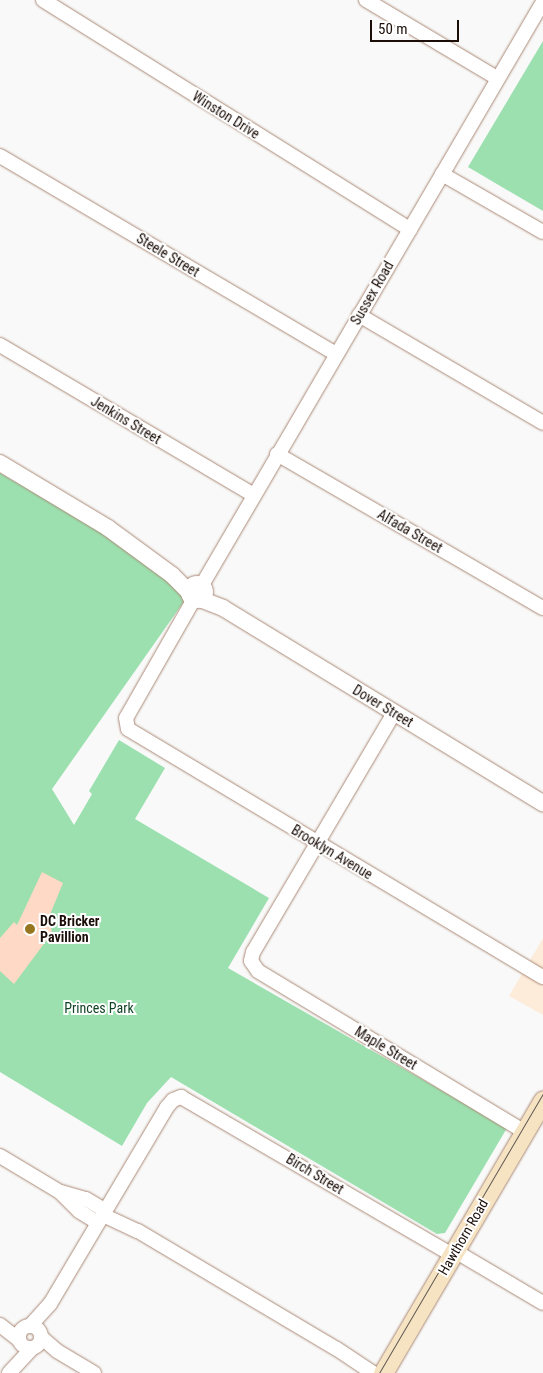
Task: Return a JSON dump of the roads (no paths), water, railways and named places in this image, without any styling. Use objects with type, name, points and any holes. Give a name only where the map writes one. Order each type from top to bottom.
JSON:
[{"type":"main road","name":"Hawthorn Road","points":[[380,1372],[543,1100]]},
{"type":"street","name":"Winston Drive","points":[[43,0],[410,229]]},
{"type":"street","points":[[366,0],[497,78]]},
{"type":"street","name":"Sussex Road","points":[[125,724],[252,494],[543,2]]},
{"type":"street","name":"Steele Street","points":[[0,156],[336,354]]},
{"type":"street","points":[[442,174],[543,232]]},
{"type":"street","points":[[359,316],[543,423]]},
{"type":"street","name":"Jenkins Street","points":[[0,345],[252,494]]},
{"type":"street","name":"Alfada Street","points":[[277,454],[543,608]]},
{"type":"street","name":"Dover Street","points":[[0,463],[108,528],[197,592],[543,803]]},
{"type":"street","points":[[317,843],[394,713]]},
{"type":"street","name":"Brooklyn Avenue","points":[[125,724],[136,735],[543,977]]},
{"type":"street","name":"Maple Street","points":[[317,843],[253,952],[251,961],[258,971],[525,1132]]},
{"type":"street","name":"Birch Street","points":[[103,1214],[167,1107],[176,1098],[192,1101],[453,1253],[543,1303]]},
{"type":"street","points":[[0,1156],[60,1192],[86,1199],[103,1214],[138,1231],[337,1349],[380,1372]]},
{"type":"street","points":[[9,1373],[103,1214]]},
{"type":"street","points":[[0,1323],[57,1351],[94,1373]]},
{"type":"tram line","points":[[379,1373],[543,1094]]},
{"type":"place","name":"DC Bricker Pavillion","points":[[30,929]]},
{"type":"park label","name":"Princes Park","points":[[99,1008]]}]
